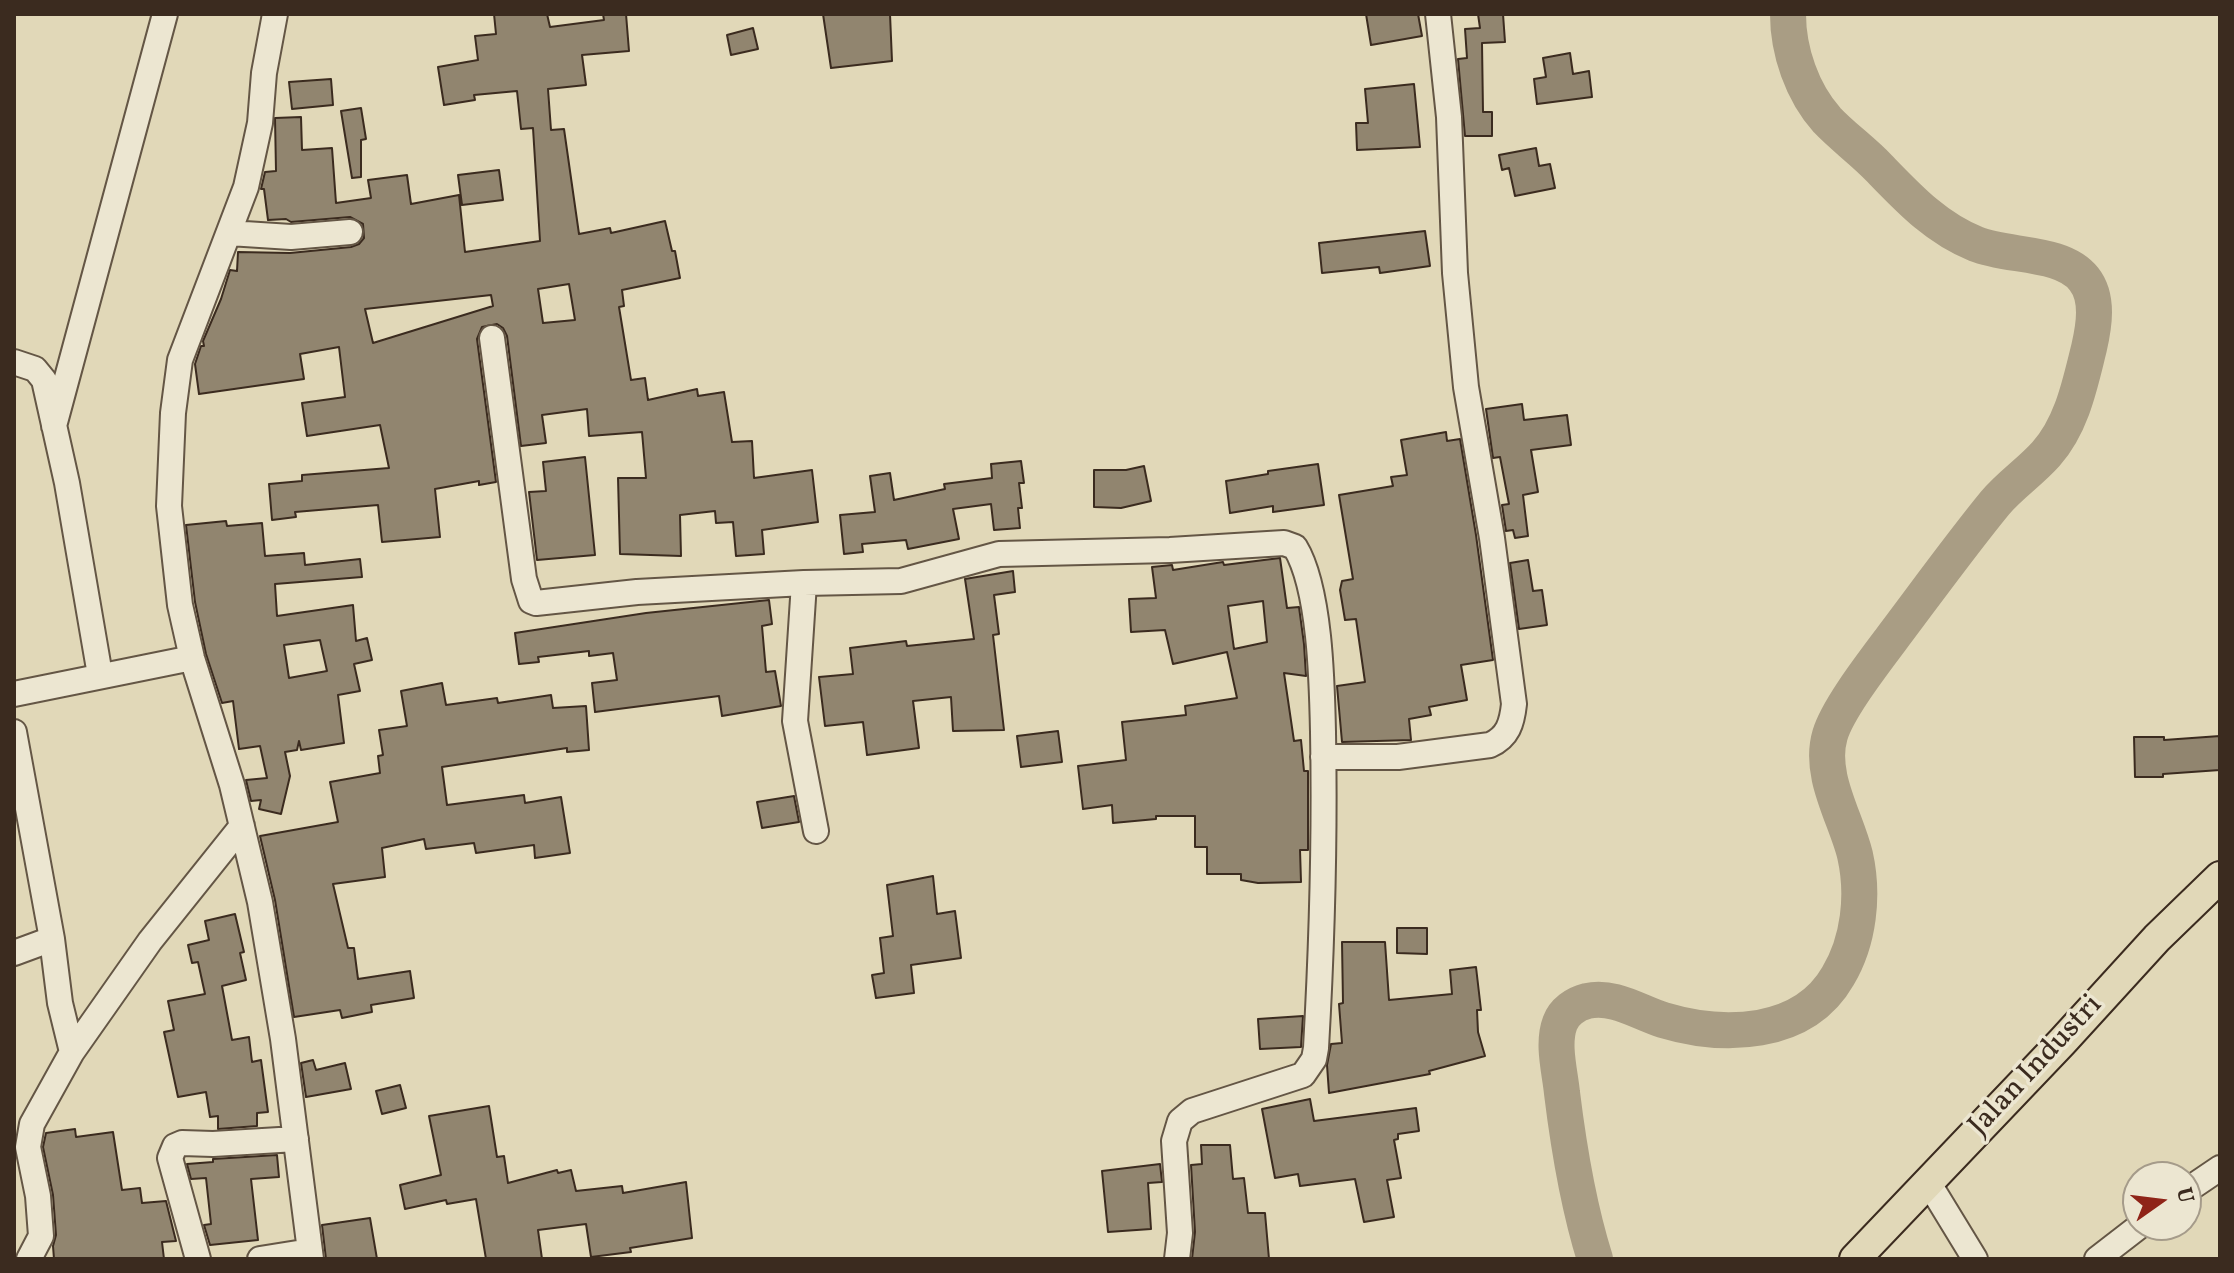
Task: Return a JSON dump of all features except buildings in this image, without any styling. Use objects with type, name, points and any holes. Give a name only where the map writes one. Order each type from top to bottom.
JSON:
[{"type":"main road","name":"Jalan Industri","points":[[1855,1259],[2157,938],[2220,877]]},
{"type":"street","points":[[54,426],[165,14]]},
{"type":"street","points":[[260,1259],[311,1255],[260,902],[232,785],[192,658],[180,605],[169,506],[173,413],[180,360],[229,233],[253,160],[275,14]]},
{"type":"street","points":[[1323,757],[1398,757],[1490,745],[1499,741],[1509,730],[1513,717],[1514,704],[1494,553],[1458,322],[1449,117],[1438,14]]},
{"type":"street","points":[[229,233],[291,237],[350,232]]},
{"type":"street","points":[[492,338],[524,579],[531,601],[552,603],[637,592],[901,581],[999,554],[1170,550],[1284,543],[1295,547],[1307,579],[1319,646],[1324,917],[1314,1059],[1303,1075],[1192,1111],[1180,1121],[1174,1141],[1180,1233],[1177,1259]]},
{"type":"street","points":[[14,362],[35,369],[44,380],[100,675]]},
{"type":"street","points":[[804,583],[795,721],[816,831]]},
{"type":"street","points":[[14,694],[192,658]]},
{"type":"street","points":[[14,732],[52,939],[60,1003],[72,1052]]},
{"type":"street","points":[[29,1259],[41,1236],[41,1216],[28,1147],[29,1133],[72,1052],[150,941],[242,826]]},
{"type":"street","points":[[14,953],[52,939]]},
{"type":"street","points":[[198,1259],[170,1158],[175,1146],[182,1143],[296,1139]]},
{"type":"street","points":[[2202,1180],[2220,1168]]},
{"type":"street","points":[[1928,1182],[1975,1259]]},
{"type":"street","points":[[2097,1259],[2122,1240]]},
{"type":"waterway","points":[[1595,1259],[1579,1198],[1565,1114],[1557,1049],[1562,1019],[1570,1009],[1583,1002],[1607,1000],[1686,1026],[1736,1030],[1760,1028],[1804,1011],[1823,996],[1838,976],[1851,948],[1859,902],[1855,855],[1830,781],[1827,750],[1834,724],[1867,672],[1968,536],[2001,496],[2055,443],[2074,404],[2092,331],[2092,295],[2084,279],[2074,270],[2049,259],[1976,244],[1948,230],[1912,201],[1827,120],[1810,97],[1798,70],[1788,14]]}]
